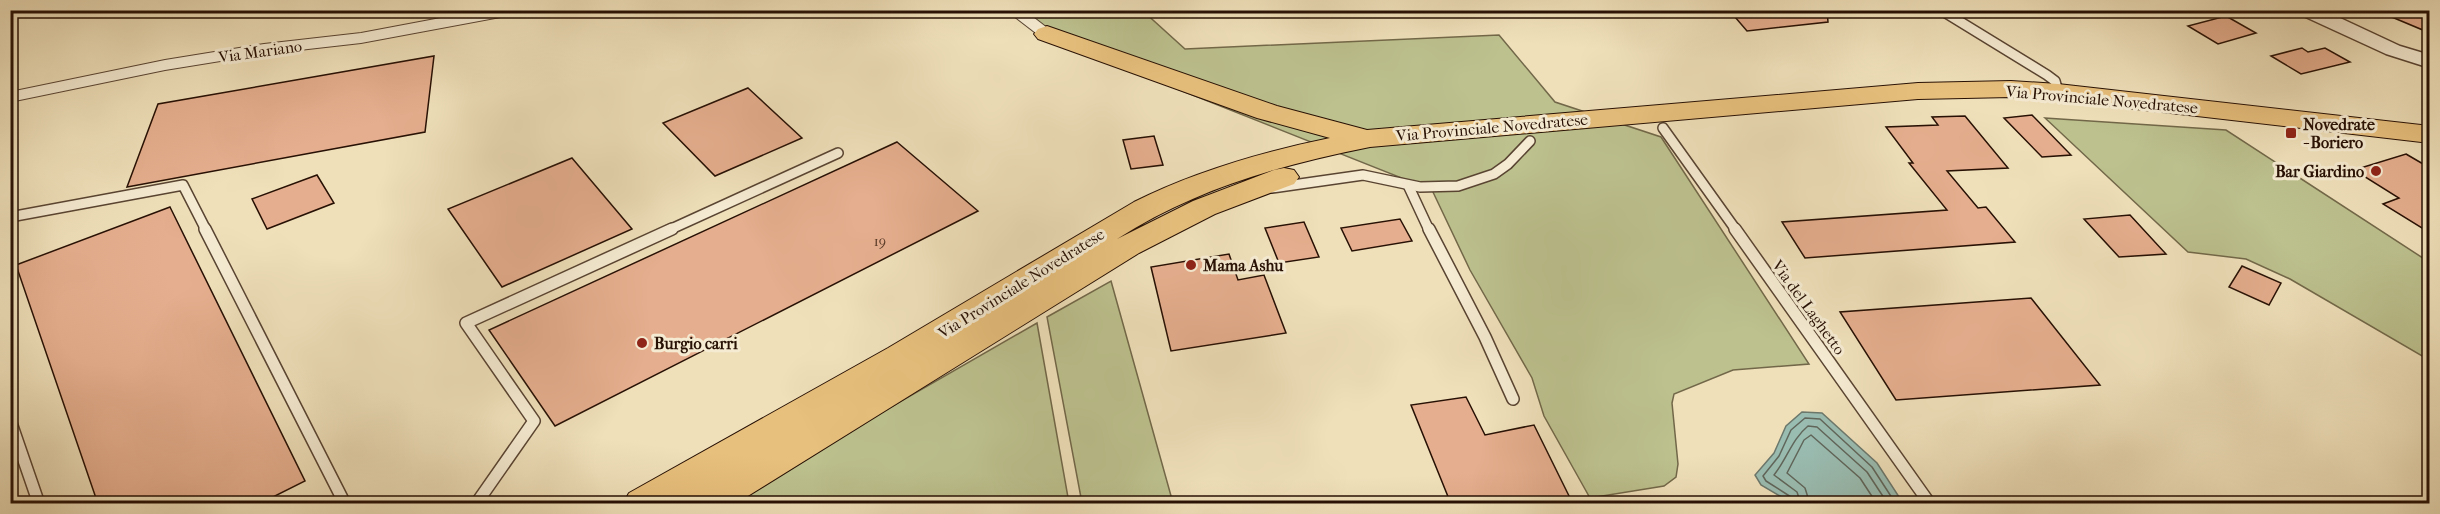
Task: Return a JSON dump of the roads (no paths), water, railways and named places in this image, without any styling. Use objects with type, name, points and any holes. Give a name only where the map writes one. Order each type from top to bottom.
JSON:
[{"type":"main road","points":[[1047,34],[1267,112],[1339,133],[1370,138]]},
{"type":"main road","name":"Via Provinciale Novedratese","points":[[642,504],[857,383],[1026,282],[1104,232],[1163,200],[1227,173],[1273,159],[1370,138],[1918,91],[2011,89],[2058,92],[2430,135]]},
{"type":"main road","name":"Via Provinciale Novedratese","points":[[703,504],[816,438],[1116,251],[1193,212],[1257,185],[1330,165],[1382,156],[1530,141],[1921,106],[2006,105],[2115,112],[2430,148]]},
{"type":"street","name":"Via Mariano","points":[[10,97],[165,65],[361,38],[511,10]]},
{"type":"street","points":[[1013,10],[1047,34]]},
{"type":"street","points":[[2307,10],[2394,50],[2430,63]]},
{"type":"lane","points":[[1941,10],[2047,75],[2055,81],[2058,92]]},
{"type":"lane","name":"Via del Laghetto","points":[[1663,128],[1930,504]]},
{"type":"lane","name":"Via Provinciale Novedratese","points":[[1257,185],[1268,188],[1298,186],[1351,175],[1366,175],[1408,185],[1452,187],[1474,183],[1492,175],[1507,165],[1530,141]]},
{"type":"lane","points":[[476,504],[534,421],[466,323],[838,153]]},
{"type":"lane","points":[[10,217],[183,185],[345,504]]},
{"type":"lane","points":[[1408,185],[1409,191],[1485,337],[1513,399]]},
{"type":"lane","points":[[10,420],[39,504]]},
{"type":"water","points":[[1802,412],[1822,413],[1877,463],[1903,503],[1792,503],[1761,485],[1755,475],[1774,453],[1786,426]]},
{"type":"place","name":"Novedrate - Boriero","points":[[2291,133]]},
{"type":"place","name":"Bar Giardino","points":[[2376,171]]},
{"type":"place","name":"Mama Ashu","points":[[1191,265]]},
{"type":"place","name":"Burgio carri","points":[[642,343]]}]
